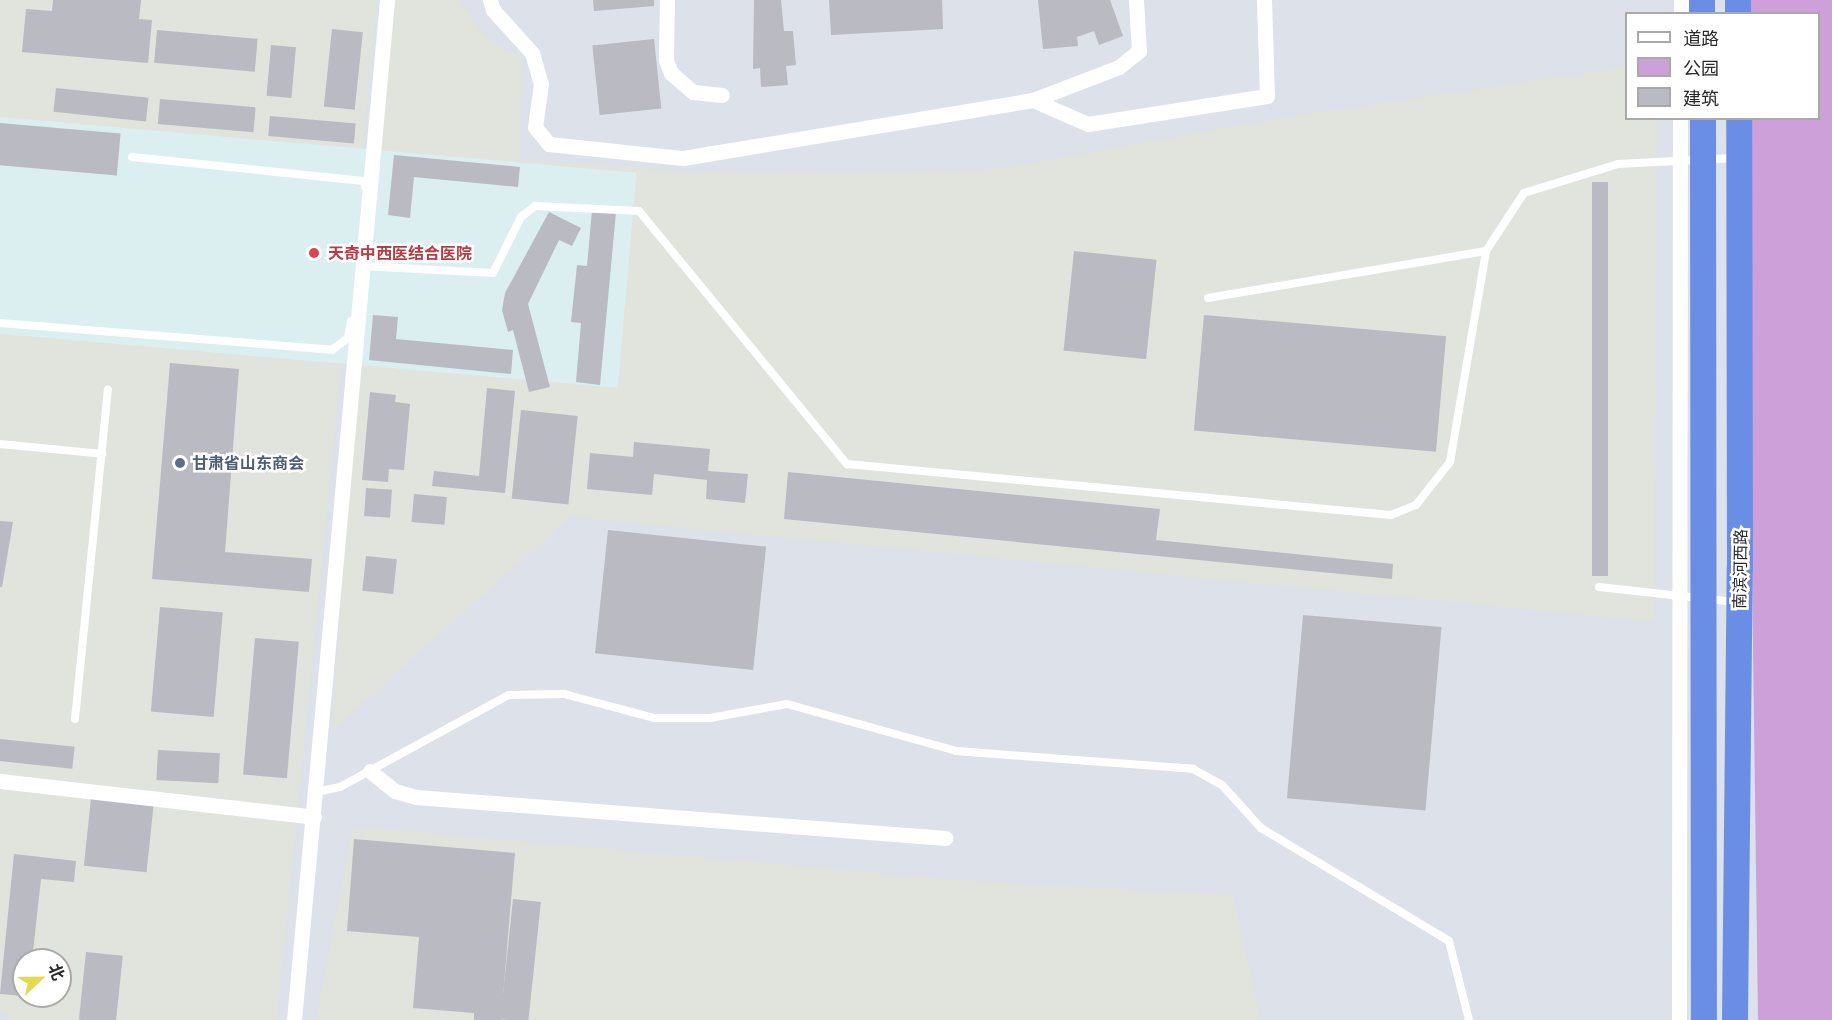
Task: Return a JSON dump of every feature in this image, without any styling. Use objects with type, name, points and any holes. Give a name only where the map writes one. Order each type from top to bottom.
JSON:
[{"type":"highway","points":[[1702,120],[1692,162],[1691,596],[1704,1020]]},
{"type":"highway","name":"南滨河西路","points":[[1735,1020],[1739,603],[1739,120]]},
{"type":"street","points":[[294,1020],[387,0]]},
{"type":"street","points":[[490,0],[493,10],[532,53],[541,84],[535,127],[549,144],[683,158],[1033,100],[1119,67],[1139,51],[1136,0]]},
{"type":"street","points":[[667,0],[666,60],[671,73],[693,92],[722,95]]},
{"type":"street","points":[[1033,100],[1088,124],[1267,96],[1264,0]]},
{"type":"street","points":[[1681,120],[1692,162]]},
{"type":"street","points":[[1679,1020],[1691,596]]},
{"type":"street","points":[[370,771],[395,791],[416,797],[945,838]]},
{"type":"street","points":[[0,781],[314,818]]},
{"type":"lane","points":[[0,323],[332,350],[348,338],[361,266],[366,181],[132,157]]},
{"type":"lane","points":[[361,266],[493,273],[522,217],[535,206],[639,212],[847,464],[1391,515],[1416,505],[1450,462],[1486,251],[1524,193],[1618,164],[1692,162],[1739,157]]},
{"type":"lane","points":[[1208,298],[1486,251]]},
{"type":"lane","points":[[75,719],[108,390]]},
{"type":"lane","points":[[0,444],[103,454]]},
{"type":"lane","points":[[1599,587],[1739,603]]},
{"type":"lane","points":[[316,792],[340,787],[509,695],[564,694],[654,718],[710,718],[787,704],[956,751],[1193,769],[1222,785],[1261,828],[1449,941],[1469,1020]]},
{"type":"shaded area","points":[[0,0],[377,0],[277,1020],[15,1020],[0,1012]]},
{"type":"shaded area","points":[[382,0],[459,0],[485,36],[522,60],[520,160],[689,172],[1000,169],[1279,118],[1625,67],[1625,120],[1657,120],[1654,622],[571,517],[332,731]]},
{"type":"shaded area","name":"天奇中西医结合医院","points":[[0,117],[637,173],[618,388],[0,334]]},
{"type":"shaded area","points":[[353,826],[957,880],[1233,895],[1261,1020],[316,1020]]},
{"type":"green space","points":[[1747,0],[1832,0],[1832,1020],[1758,1020],[1746,120],[1820,120],[1820,12],[1747,12]]},
{"type":"building","points":[[53,0],[141,0],[139,19],[152,20],[148,63],[22,52],[26,9],[52,11]]},
{"type":"building","points":[[593,0],[654,0],[654,6],[594,11]]},
{"type":"building","points":[[754,0],[781,0],[784,31],[793,31],[796,65],[786,66],[788,85],[761,87],[760,68],[753,69]]},
{"type":"building","points":[[829,0],[942,0],[943,29],[831,35]]},
{"type":"building","points":[[1038,0],[1110,0],[1123,36],[1099,45],[1094,31],[1077,37],[1078,46],[1043,49]]},
{"type":"building","points":[[332,29],[363,32],[355,110],[324,107]]},
{"type":"building","points":[[157,30],[258,39],[255,72],[154,63]]},
{"type":"building","points":[[654,39],[661,109],[600,115],[592,45]]},
{"type":"building","points":[[271,45],[296,47],[291,98],[267,96]]},
{"type":"building","points":[[56,88],[148,98],[146,122],[53,112]]},
{"type":"building","points":[[160,99],[256,107],[253,132],[158,124]]},
{"type":"building","points":[[270,116],[356,123],[354,143],[268,136]]},
{"type":"building","points":[[0,123],[121,134],[117,175],[0,165]]},
{"type":"building","points":[[394,155],[520,167],[518,187],[414,177],[410,218],[388,215]]},
{"type":"building","points":[[1592,182],[1608,182],[1608,576],[1592,576]]},
{"type":"building","points":[[592,210],[616,212],[600,385],[576,382],[581,323],[571,322],[577,265],[587,266]]},
{"type":"building","points":[[549,212],[581,228],[572,246],[559,240],[528,304],[550,387],[529,392],[513,330],[508,332],[502,310],[505,293]]},
{"type":"building","points":[[1074,251],[1157,260],[1146,359],[1064,350]]},
{"type":"building","points":[[373,315],[398,317],[396,339],[513,350],[511,374],[369,360]]},
{"type":"building","points":[[1204,315],[1446,336],[1436,452],[1194,431]]},
{"type":"building","points":[[170,363],[239,369],[225,552],[312,559],[309,592],[152,579]]},
{"type":"building","points":[[487,388],[515,391],[505,493],[432,486],[434,471],[479,476]]},
{"type":"building","points":[[370,392],[396,395],[395,402],[410,404],[404,470],[389,469],[388,482],[362,480]]},
{"type":"building","points":[[521,410],[578,416],[568,504],[512,499]]},
{"type":"building","points":[[634,442],[710,449],[708,471],[748,474],[745,503],[706,499],[707,480],[654,474],[652,495],[587,489],[590,453],[633,457]]},
{"type":"building","points":[[788,472],[1160,509],[1156,540],[1393,564],[1392,579],[784,519]]},
{"type":"building","points":[[366,488],[392,490],[390,518],[364,516]]},
{"type":"building","points":[[414,494],[447,497],[444,525],[412,522]]},
{"type":"building","points":[[0,521],[13,522],[2,587],[0,587]]},
{"type":"building","points":[[608,530],[766,547],[753,670],[595,653]]},
{"type":"building","points":[[366,556],[397,559],[393,594],[362,591]]},
{"type":"building","points":[[160,607],[223,612],[214,717],[151,712]]},
{"type":"building","points":[[1303,615],[1441,627],[1425,810],[1287,798]]},
{"type":"building","points":[[255,638],[299,642],[287,778],[243,774]]},
{"type":"building","points":[[0,739],[75,747],[72,769],[0,761]]},
{"type":"building","points":[[158,750],[220,753],[218,783],[156,780]]},
{"type":"building","points":[[91,798],[154,805],[147,872],[84,866]]},
{"type":"building","points":[[354,839],[515,853],[501,1020],[474,1020],[474,1013],[413,1008],[419,937],[347,931]]},
{"type":"building","points":[[14,854],[76,861],[74,882],[41,879],[33,948],[12,948],[12,995],[0,994]]},
{"type":"building","points":[[513,899],[541,902],[528,1020],[500,1019]]},
{"type":"building","points":[[86,952],[123,956],[116,1020],[79,1020]]},
{"type":"place","name":"天奇中西医结合医院","points":[[314,253]]},
{"type":"place","name":"甘肃省山东商会","points":[[180,463]]}]
